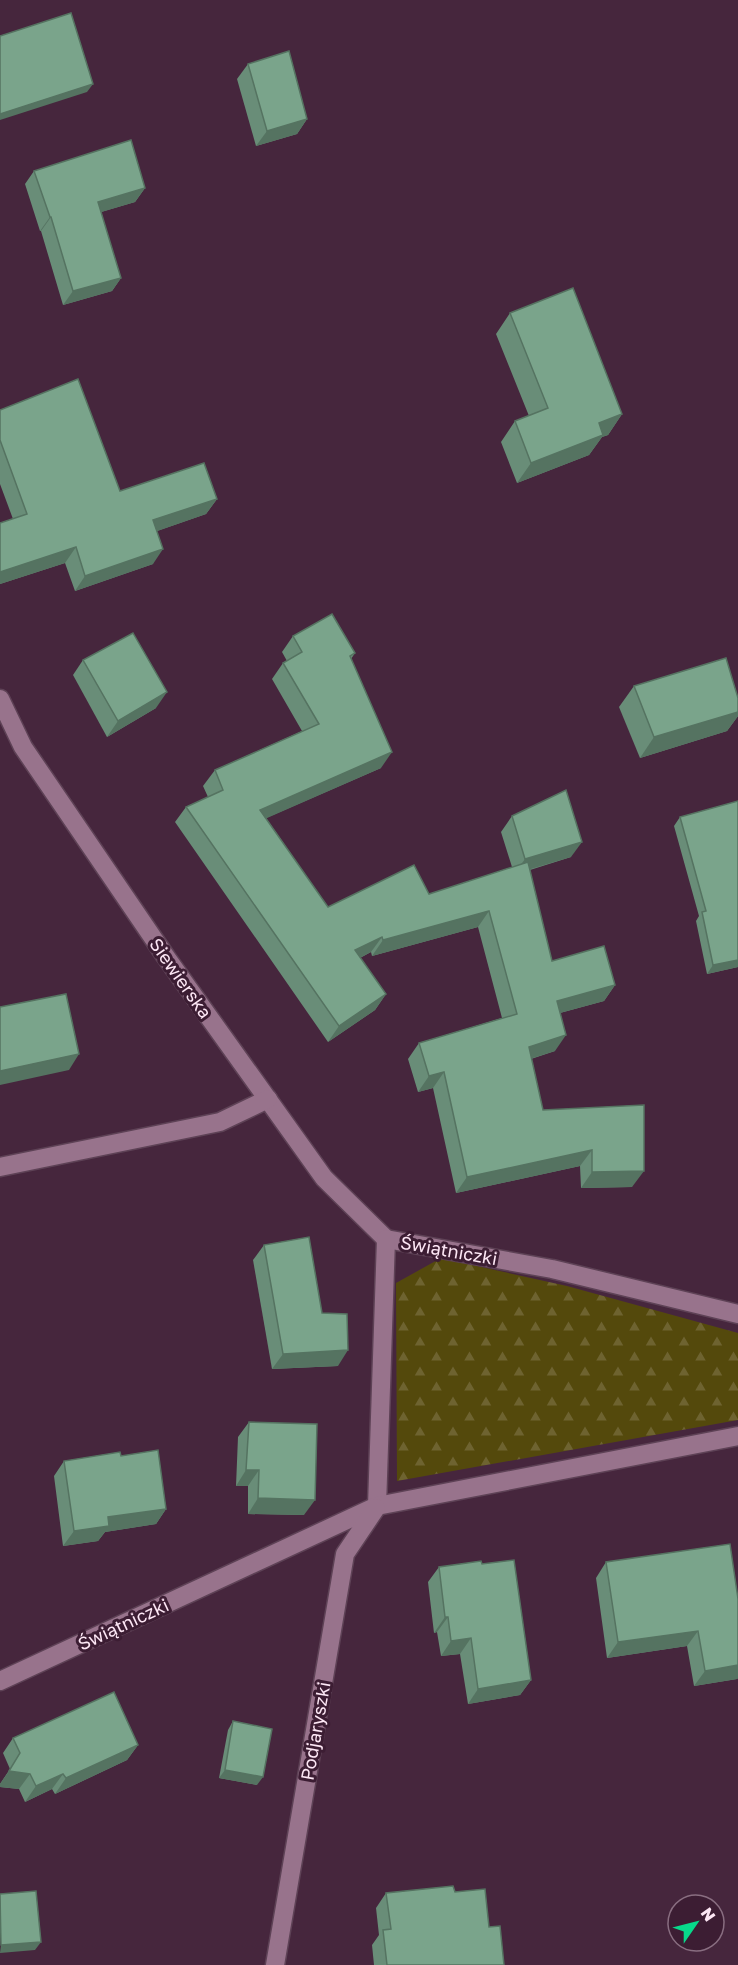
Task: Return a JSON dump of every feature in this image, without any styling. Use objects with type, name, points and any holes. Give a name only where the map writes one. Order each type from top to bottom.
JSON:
[{"type":"street","name":"Siewierska","points":[[0,699],[23,747],[166,957],[324,1178],[386,1239]]},
{"type":"street","points":[[0,1167],[220,1122],[268,1099]]},
{"type":"street","name":"Świątniczki","points":[[377,1506],[386,1239],[552,1269],[738,1314]]},
{"type":"street","name":"Świątniczki","points":[[0,1681],[377,1506],[738,1436]]},
{"type":"street","name":"Podjaryszki","points":[[275,1965],[345,1554],[377,1506]]},
{"type":"green space","points":[[441,1258],[567,1286],[738,1333],[738,1420],[397,1481],[396,1283]]},
{"type":"building","points":[[71,13],[93,84],[0,114],[0,36]]},
{"type":"building","points":[[289,51],[307,119],[267,131],[248,64]]},
{"type":"building","points":[[131,140],[145,188],[98,202],[121,278],[73,291],[51,217],[34,171]]},
{"type":"building","points":[[573,288],[622,414],[599,423],[603,435],[531,463],[515,421],[548,408],[510,313]]},
{"type":"building","points":[[78,379],[120,491],[204,463],[217,499],[153,520],[163,549],[85,576],[76,547],[0,572],[0,523],[27,514],[0,440],[0,410]]},
{"type":"building","points":[[332,614],[355,653],[350,656],[392,752],[260,810],[328,907],[414,865],[429,894],[528,862],[552,961],[604,946],[615,985],[557,1001],[566,1035],[529,1047],[543,1110],[644,1105],[644,1171],[592,1172],[592,1150],[467,1177],[444,1072],[429,1076],[419,1043],[517,1014],[489,911],[383,940],[382,937],[355,950],[386,994],[339,1026],[186,807],[223,790],[215,770],[319,724],[283,663],[302,652],[293,636]]},
{"type":"building","points":[[133,633],[167,692],[118,721],[83,660]]},
{"type":"building","points":[[726,658],[738,698],[738,712],[654,737],[634,686]]},
{"type":"building","points":[[566,790],[582,842],[525,859],[512,816]]},
{"type":"building","points":[[738,801],[738,960],[713,965],[702,912],[706,911],[680,817]]},
{"type":"building","points":[[66,994],[79,1054],[0,1071],[0,1007]]},
{"type":"building","points":[[309,1237],[322,1313],[347,1314],[348,1350],[283,1354],[264,1245]]},
{"type":"building","points":[[249,1422],[317,1424],[315,1500],[258,1498],[259,1470],[246,1470]]},
{"type":"building","points":[[158,1450],[166,1509],[108,1517],[109,1526],[74,1531],[64,1461],[120,1452],[121,1456]]},
{"type":"building","points":[[730,1544],[738,1599],[738,1665],[705,1671],[698,1631],[618,1642],[606,1562]]},
{"type":"building","points":[[514,1560],[531,1680],[478,1689],[471,1638],[451,1641],[448,1617],[445,1617],[439,1567],[481,1561],[482,1564]]},
{"type":"building","points":[[114,1692],[138,1745],[66,1778],[63,1774],[36,1786],[30,1774],[9,1771],[20,1753],[13,1738]]},
{"type":"building","points":[[233,1721],[272,1729],[263,1777],[225,1770]]},
{"type":"building","points":[[453,1886],[455,1892],[485,1889],[489,1927],[500,1926],[504,1965],[387,1965],[383,1930],[391,1929],[386,1893]]},
{"type":"building","points":[[36,1891],[41,1942],[1,1945],[0,1894]]}]
